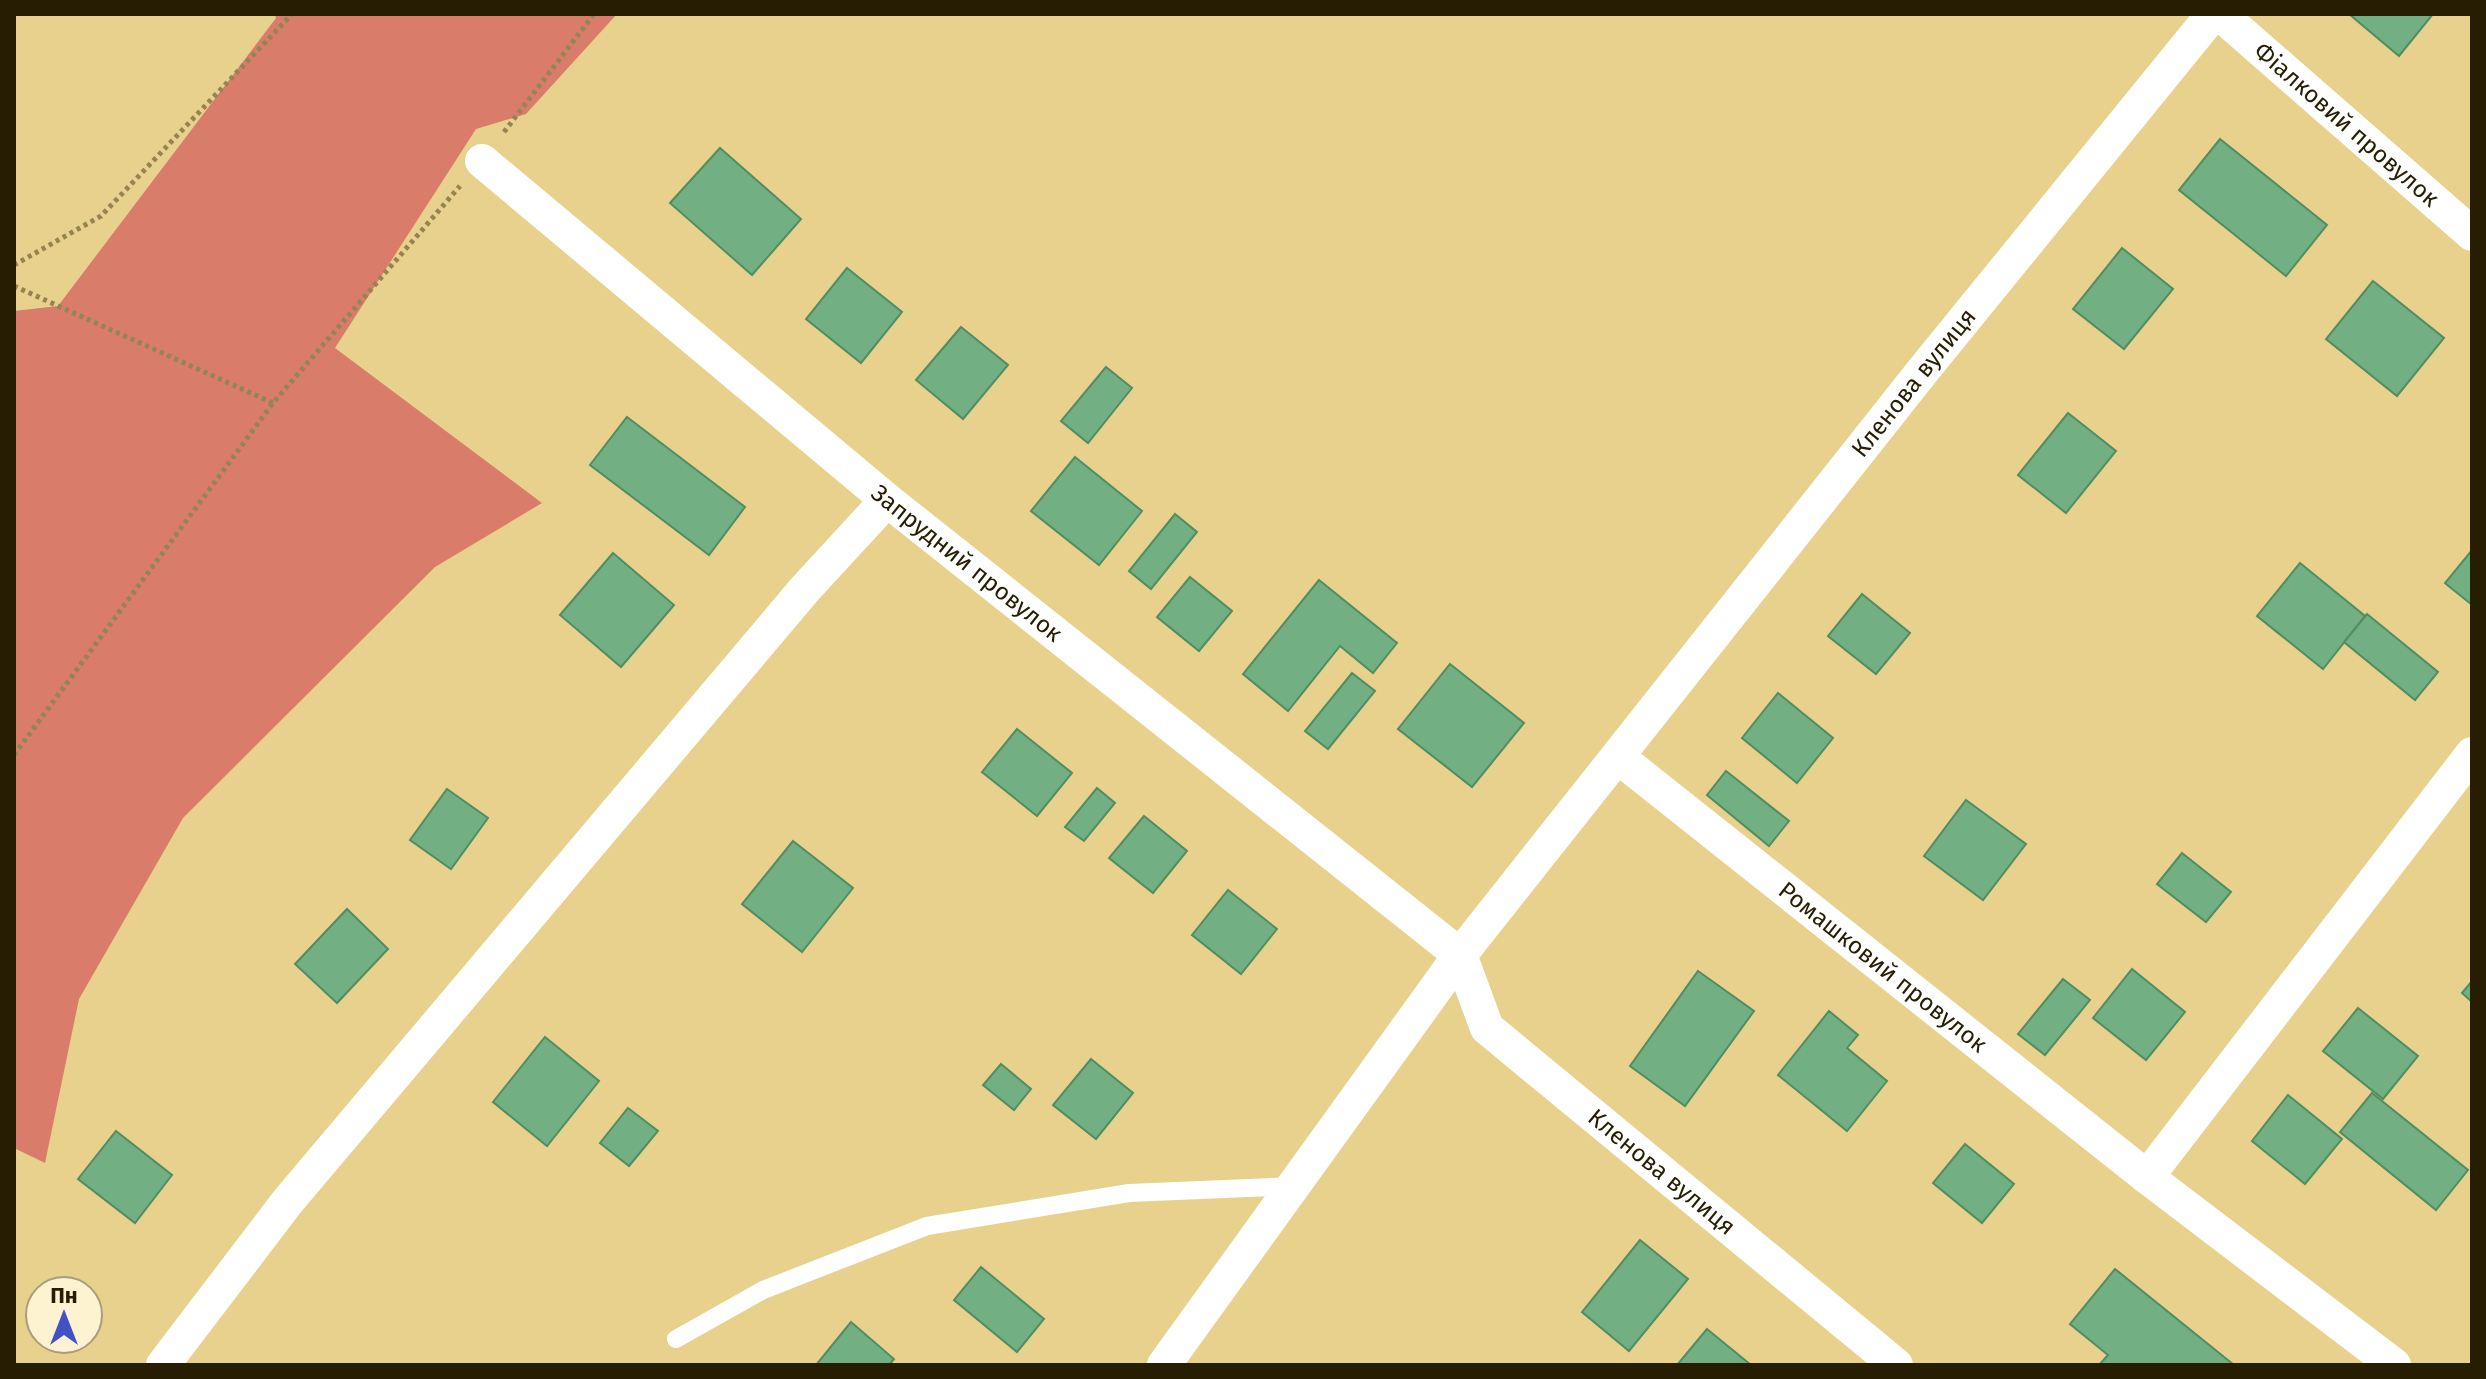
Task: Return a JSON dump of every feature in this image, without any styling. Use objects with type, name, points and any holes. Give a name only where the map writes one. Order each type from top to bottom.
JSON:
[{"type":"street","name":"Кленова вулиця","points":[[1164,1365],[1460,955],[1921,373],[2213,14]]},
{"type":"street","name":"Фіалковий провулок","points":[[2220,14],[2472,234]]},
{"type":"street","name":"Запрудний провулок","points":[[482,161],[887,500],[1460,955]]},
{"type":"street","points":[[163,1365],[288,1201],[805,589],[887,500]]},
{"type":"street","points":[[2147,1177],[2472,754]]},
{"type":"street","name":"Ромашковий провулок","points":[[1618,757],[2147,1177],[2394,1365]]},
{"type":"street","name":"Кленова вулиця","points":[[1460,955],[1487,1028],[1896,1365]]},
{"type":"lane","points":[[676,1339],[763,1290],[927,1226],[1129,1193],[1293,1186]]},
{"type":"path","points":[[14,265],[101,216],[292,14]]},
{"type":"path","points":[[14,755],[273,403],[482,161],[594,14]]},
{"type":"path","points":[[14,286],[273,403]]},
{"type":"shaded area","points":[[275,14],[617,14],[526,114],[476,129],[335,348],[542,503],[435,567],[183,818],[79,999],[45,1163],[14,1148],[14,311],[58,306],[276,18]]},
{"type":"building","points":[[2349,14],[2433,14],[2399,56]]},
{"type":"building","points":[[2220,139],[2327,225],[2286,276],[2179,190]]},
{"type":"building","points":[[720,148],[801,219],[752,275],[670,203]]},
{"type":"building","points":[[2122,248],[2173,289],[2124,349],[2073,309]]},
{"type":"building","points":[[847,268],[902,312],[861,363],[806,319]]},
{"type":"building","points":[[2373,281],[2444,338],[2397,396],[2326,339]]},
{"type":"building","points":[[961,327],[1008,365],[963,419],[916,380]]},
{"type":"building","points":[[1106,367],[1132,388],[1088,443],[1061,421]]},
{"type":"building","points":[[2068,413],[2116,451],[2066,513],[2018,475]]},
{"type":"building","points":[[627,417],[745,507],[709,555],[590,465]]},
{"type":"building","points":[[1075,457],[1142,511],[1099,565],[1031,511]]},
{"type":"building","points":[[1175,514],[1197,532],[1151,589],[1129,571]]},
{"type":"building","points":[[2472,550],[2472,605],[2445,583]]},
{"type":"building","points":[[613,553],[674,605],[621,667],[560,615]]},
{"type":"building","points":[[2300,563],[2365,616],[2323,669],[2257,616]]},
{"type":"building","points":[[1190,577],[1232,611],[1199,651],[1157,617]]},
{"type":"building","points":[[1319,580],[1397,643],[1373,673],[1340,646],[1288,711],[1243,674]]},
{"type":"building","points":[[1862,594],[1910,633],[1876,674],[1828,636]]},
{"type":"building","points":[[2367,614],[2438,672],[2415,700],[2344,642]]},
{"type":"building","points":[[1450,664],[1524,723],[1472,787],[1398,729]]},
{"type":"building","points":[[1352,673],[1375,691],[1328,749],[1305,731]]},
{"type":"building","points":[[1778,693],[1833,738],[1797,783],[1742,738]]},
{"type":"building","points":[[1017,729],[1072,773],[1037,816],[982,772]]},
{"type":"building","points":[[1726,771],[1789,821],[1769,846],[1707,795]]},
{"type":"building","points":[[1097,788],[1115,803],[1084,841],[1065,827]]},
{"type":"building","points":[[447,789],[488,818],[451,869],[410,840]]},
{"type":"building","points":[[1966,800],[2026,844],[1983,900],[1924,856]]},
{"type":"building","points":[[1144,816],[1187,851],[1153,893],[1109,858]]},
{"type":"building","points":[[793,841],[853,888],[802,952],[742,904]]},
{"type":"building","points":[[2182,853],[2231,892],[2206,922],[2157,884]]},
{"type":"building","points":[[1228,890],[1277,929],[1241,974],[1192,935]]},
{"type":"building","points":[[347,909],[388,949],[337,1003],[295,964]]},
{"type":"building","points":[[2132,969],[2185,1012],[2146,1060],[2093,1018]]},
{"type":"building","points":[[1698,971],[1754,1011],[1685,1106],[1630,1066]]},
{"type":"building","points":[[2063,979],[2090,1000],[2045,1055],[2018,1034]]},
{"type":"building","points":[[2472,981],[2472,1002],[2462,993]]},
{"type":"building","points":[[2358,1008],[2418,1056],[2383,1099],[2323,1051]]},
{"type":"building","points":[[1829,1011],[1858,1035],[1847,1048],[1887,1081],[1847,1131],[1778,1075]]},
{"type":"building","points":[[545,1037],[599,1081],[547,1146],[493,1102]]},
{"type":"building","points":[[1091,1059],[1133,1093],[1096,1139],[1053,1105]]},
{"type":"building","points":[[1001,1064],[1031,1089],[1014,1110],[983,1085]]},
{"type":"building","points":[[2372,1093],[2468,1170],[2436,1210],[2340,1132]]},
{"type":"building","points":[[2288,1095],[2342,1139],[2305,1184],[2252,1141]]},
{"type":"building","points":[[628,1108],[658,1131],[629,1166],[600,1143]]},
{"type":"building","points":[[116,1131],[172,1175],[135,1223],[78,1179]]},
{"type":"building","points":[[1965,1144],[2014,1184],[1982,1223],[1933,1183]]},
{"type":"building","points":[[1640,1240],[1688,1279],[1629,1351],[1582,1312]]},
{"type":"building","points":[[981,1267],[1044,1319],[1017,1352],[954,1300]]},
{"type":"building","points":[[2115,1269],[2234,1365],[2099,1365],[2108,1355],[2070,1324]]},
{"type":"building","points":[[851,1322],[894,1359],[889,1365],[816,1365]]},
{"type":"building","points":[[1707,1329],[1751,1365],[1677,1365]]}]
